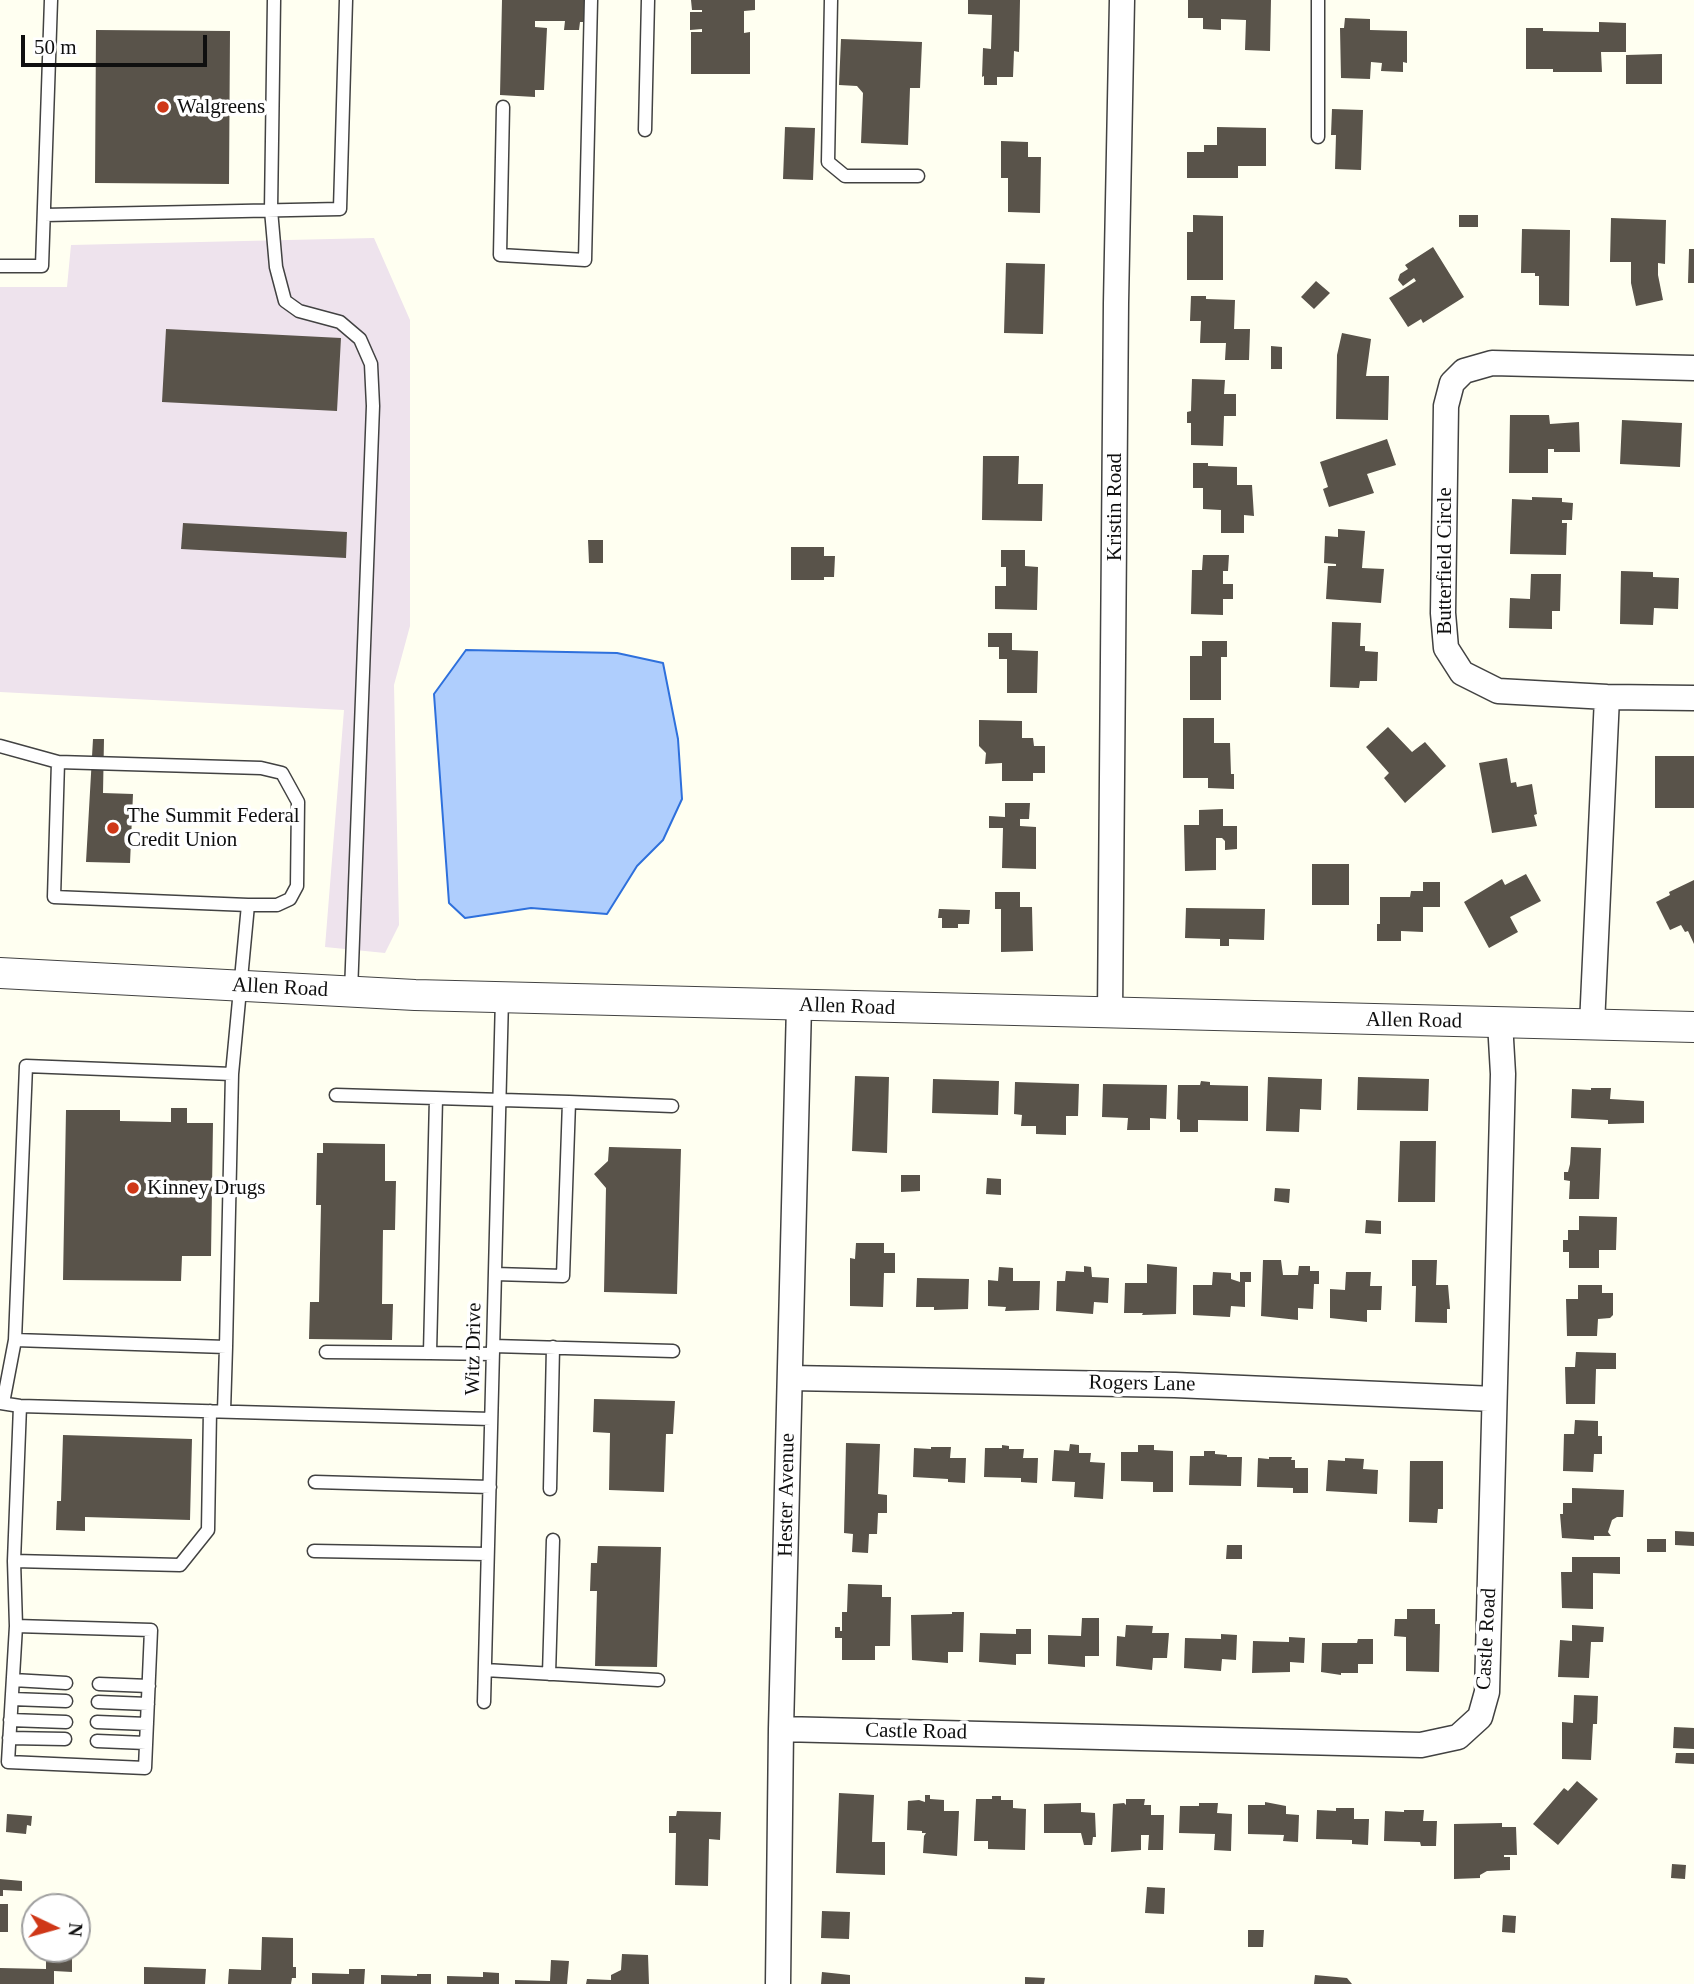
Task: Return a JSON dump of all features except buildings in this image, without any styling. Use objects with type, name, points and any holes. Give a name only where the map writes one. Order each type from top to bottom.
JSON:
[{"type":"street","name":"Kristin Road","points":[[1110,1014],[1116,303],[1122,0]]},
{"type":"street","name":"Butterfield Circle","points":[[1694,368],[1492,363],[1464,371],[1452,383],[1446,406],[1443,613],[1446,648],[1462,673],[1497,691],[1694,698]]},
{"type":"street","points":[[1592,1025],[1607,697]]},
{"type":"street","name":"Allen Road","points":[[0,973],[351,992],[502,997],[1694,1027]]},
{"type":"street","name":"Hester Avenue","points":[[778,1984],[781,1729],[799,1005]]},
{"type":"street","name":"Castle Road","points":[[781,1729],[1421,1745],[1458,1737],[1480,1717],[1487,1692],[1503,1074],[1500,1022]]},
{"type":"street","name":"Rogers Lane","points":[[790,1378],[1175,1385],[1494,1399]]},
{"type":"lane","points":[[0,267],[42,266],[51,0]]},
{"type":"lane","points":[[274,0],[271,210],[275,267],[285,301],[299,311],[340,322],[360,339],[371,364],[373,406],[351,992]]},
{"type":"lane","points":[[44,215],[340,209],[346,0]]},
{"type":"lane","points":[[503,107],[500,255],[585,260],[591,0]]},
{"type":"lane","points":[[645,130],[648,0]]},
{"type":"lane","points":[[831,0],[828,162],[845,176],[918,176]]},
{"type":"lane","points":[[1318,0],[1318,137]]},
{"type":"lane","points":[[0,746],[58,762],[261,768],[282,773],[298,802],[297,886],[290,899],[277,905],[248,905],[54,897],[58,762]]},
{"type":"lane","points":[[225,1411],[232,1074],[248,905]]},
{"type":"lane","name":"Witz Drive","points":[[484,1702],[502,997]]},
{"type":"lane","points":[[232,1074],[26,1066],[15,1340],[2,1403],[20,1406],[491,1419]]},
{"type":"lane","points":[[336,1095],[672,1105]]},
{"type":"lane","points":[[430,1353],[436,1098]]},
{"type":"lane","points":[[495,1274],[562,1276],[569,1102]]},
{"type":"lane","points":[[15,1340],[226,1347]]},
{"type":"lane","points":[[326,1352],[430,1353],[553,1348],[673,1351]]},
{"type":"lane","points":[[550,1489],[553,1348]]},
{"type":"lane","points":[[16,1626],[151,1630],[145,1768],[8,1762],[16,1626],[14,1561],[20,1406]]},
{"type":"lane","points":[[14,1561],[180,1565],[208,1530],[210,1411]]},
{"type":"lane","points":[[315,1482],[490,1487]]},
{"type":"lane","points":[[549,1674],[553,1540]]},
{"type":"lane","points":[[314,1551],[487,1554]]},
{"type":"lane","points":[[485,1670],[658,1679]]},
{"type":"lane","points":[[13,1680],[66,1683]]},
{"type":"lane","points":[[99,1684],[149,1686]]},
{"type":"lane","points":[[12,1699],[66,1700]]},
{"type":"lane","points":[[99,1702],[148,1704]]},
{"type":"lane","points":[[10,1720],[66,1721]]},
{"type":"lane","points":[[97,1722],[147,1724]]},
{"type":"lane","points":[[9,1738],[65,1739]]},
{"type":"lane","points":[[97,1741],[146,1743]]},
{"type":"shaded area","points":[[374,238],[410,320],[410,626],[394,685],[399,925],[385,953],[325,947],[344,710],[0,692],[0,287],[67,287],[71,245]]},
{"type":"water","points":[[466,650],[617,653],[663,663],[678,739],[682,799],[663,840],[637,866],[607,914],[531,908],[465,918],[449,903],[434,694]]},
{"type":"place","name":"Walgreens","points":[[163,107]]},
{"type":"place","name":"The Summit Federal Credit Union","points":[[113,828]]},
{"type":"place","name":"Kinney Drugs","points":[[133,1188]]}]
